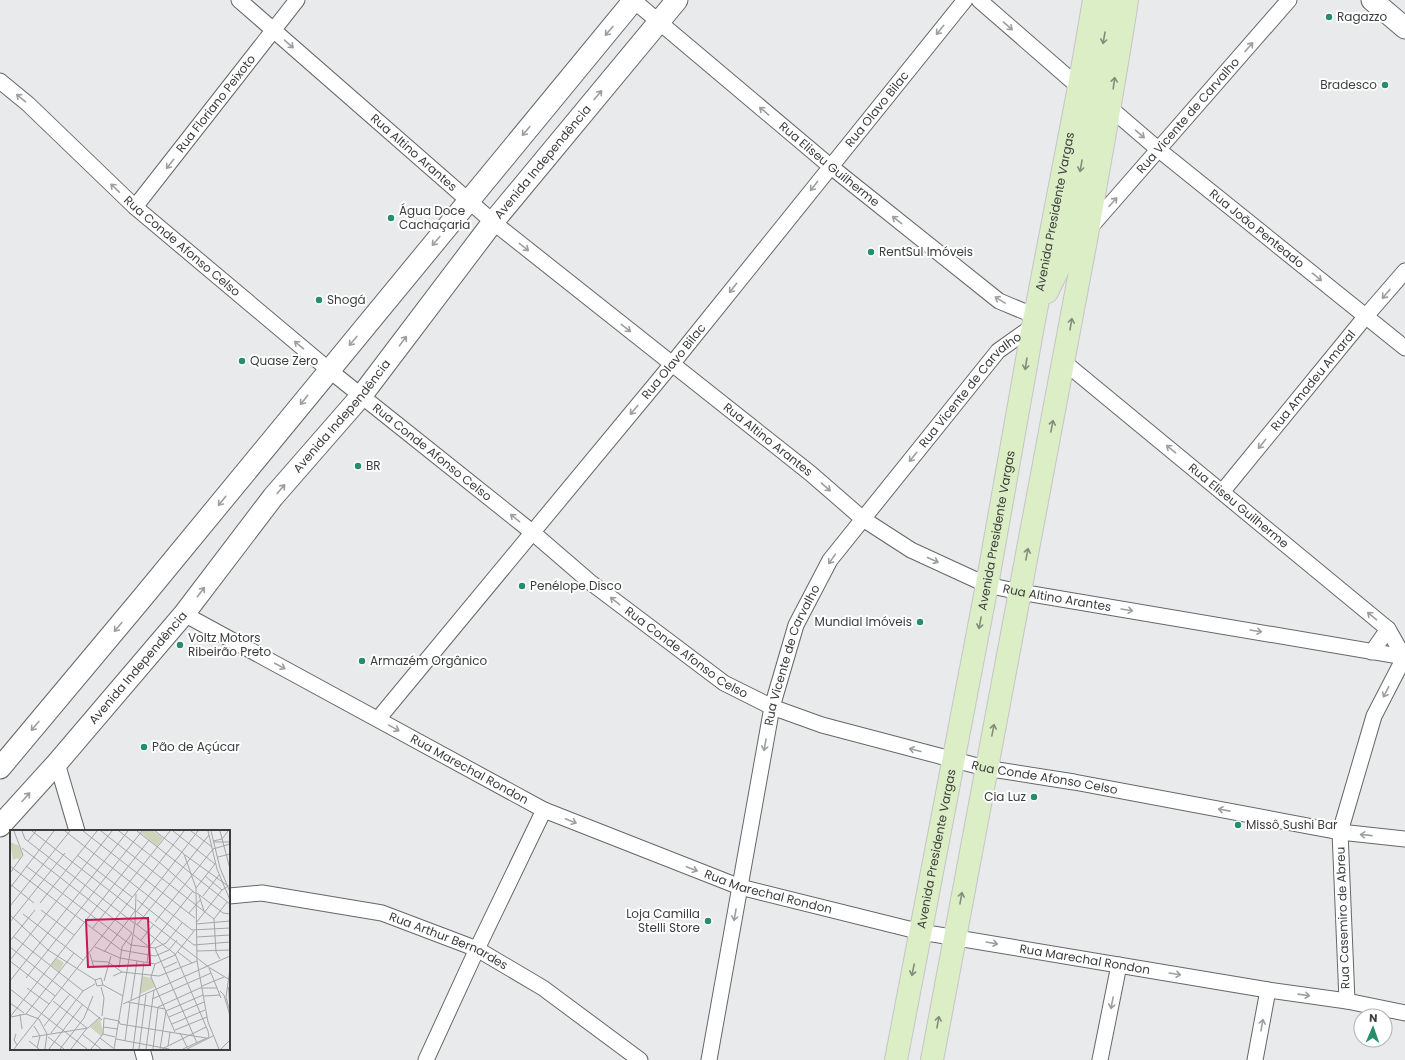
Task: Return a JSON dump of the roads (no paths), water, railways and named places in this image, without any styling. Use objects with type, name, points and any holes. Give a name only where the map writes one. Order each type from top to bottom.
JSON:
[{"type":"main road","points":[[0,768],[143,597],[634,0]]},
{"type":"main road","name":"Avenida Independência","points":[[0,826],[57,763],[184,614],[273,497],[362,394],[494,222],[677,0]]},
{"type":"main road","name":"Avenida Presidente Vargas","points":[[896,1060],[987,584],[1094,0]]},
{"type":"main road","points":[[1034,321],[1064,257],[1111,0]]},
{"type":"main road","points":[[932,1060],[985,768],[1064,362],[1110,108],[1126,0]]},
{"type":"main road","points":[[1372,0],[1405,28]]},
{"type":"street","name":"Rua Altino Arantes","points":[[239,0],[494,222],[810,473],[863,519],[911,550],[987,584],[1020,592],[1405,657]]},
{"type":"street","name":"Rua Floriano Peixoto","points":[[135,208],[297,0]]},
{"type":"street","name":"Rua Eliseu Guilherme","points":[[634,0],[830,166],[999,301],[1034,321]]},
{"type":"street","name":"Rua Olavo Bilac","points":[[378,719],[672,364],[965,0]]},
{"type":"street","points":[[979,0],[1079,87]]},
{"type":"street","name":"Rua Vicente de Carvalho","points":[[1087,231],[1289,0]]},
{"type":"street","name":"Rua Conde Afonso Celso","points":[[0,81],[28,104],[135,208],[329,370],[362,394],[532,532],[590,582],[724,684],[772,707],[822,725],[985,768],[1074,782],[1340,832],[1405,839]]},
{"type":"street","name":"Rua João Penteado","points":[[1110,108],[1159,150],[1405,348]]},
{"type":"street","name":"Rua Amadeu Amaral","points":[[1222,492],[1366,316],[1405,271]]},
{"type":"street","name":"Rua Vicente de Carvalho","points":[[709,1060],[772,707],[796,625],[830,560],[998,351],[1034,321]]},
{"type":"street","name":"Rua Eliseu Guilherme","points":[[1064,362],[1388,629],[1405,657]]},
{"type":"street","name":"Rua Marechal Rondon","points":[[184,614],[544,810],[740,887],[921,932],[954,936],[1268,990],[1347,1001],[1405,1013]]},
{"type":"street","points":[[1372,652],[1388,629]]},
{"type":"street","name":"Rua Casemiro de Abreu","points":[[1347,1001],[1340,832],[1374,716],[1405,657]]},
{"type":"street","points":[[57,763],[77,830]]},
{"type":"street","points":[[426,1060],[477,949],[544,810]]},
{"type":"street","name":"Rua Arthur Bernardes","points":[[230,896],[262,893],[382,912],[477,949],[543,988],[640,1060]]},
{"type":"street","points":[[1100,1060],[1119,965]]},
{"type":"street","points":[[1255,1060],[1268,990]]},
{"type":"street","points":[[142,1050],[145,1060]]},
{"type":"place","name":"Ragazzo","points":[[1329,17]]},
{"type":"place","name":"Bradesco","points":[[1385,85]]},
{"type":"place","name":"Água Doce Cachaçaria","points":[[391,218]]},
{"type":"place","name":"RentSul Imóveis","points":[[871,252]]},
{"type":"place","name":"Shogá","points":[[319,300]]},
{"type":"place","name":"Quase Zero","points":[[242,361]]},
{"type":"place","name":"BR","points":[[358,466]]},
{"type":"place","name":"Penélope Disco","points":[[522,586]]},
{"type":"place","name":"Mundial Imóveis","points":[[920,622]]},
{"type":"place","name":"Voltz Motors Ribeirão Preto","points":[[180,645]]},
{"type":"place","name":"Armazém Orgânico","points":[[362,661]]},
{"type":"place","name":"Pão de Açúcar","points":[[144,747]]},
{"type":"place","name":"Cia Luz","points":[[1034,797]]},
{"type":"place","name":"Missô Sushi Bar","points":[[1238,825]]},
{"type":"place","name":"Loja Camilla Stelli Store","points":[[708,921]]}]
